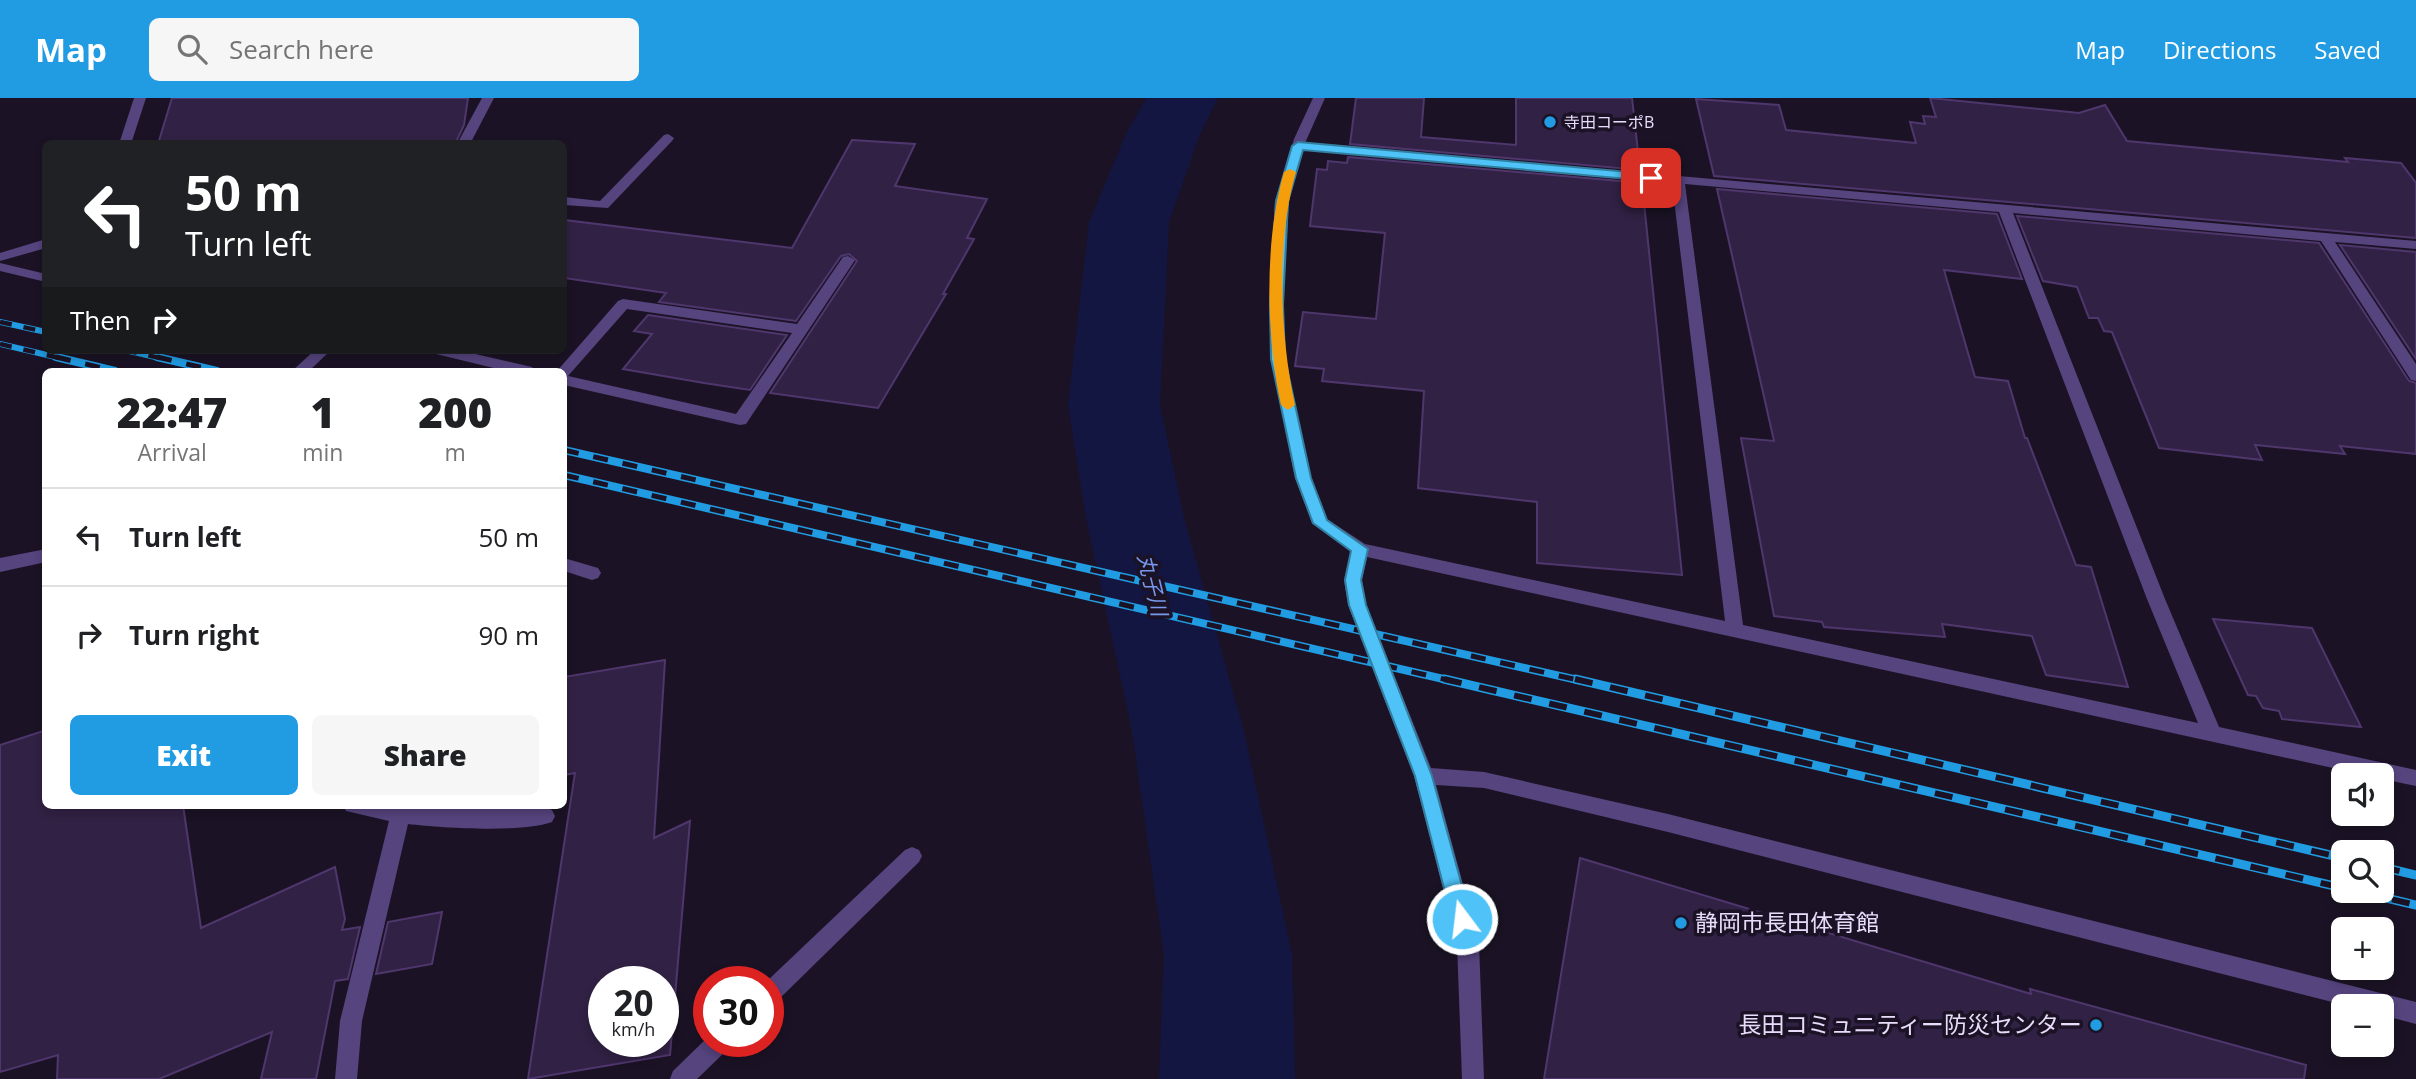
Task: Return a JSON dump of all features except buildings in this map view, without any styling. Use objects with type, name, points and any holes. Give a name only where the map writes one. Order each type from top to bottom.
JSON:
[{"type":"street","points":[[126,140],[140,98]]},
{"type":"street","points":[[465,140],[488,98]]},
{"type":"street","points":[[1319,98],[1298,146],[1282,201],[1276,305],[1278,359],[1303,478],[1320,523],[1360,549],[2416,778]]},
{"type":"street","points":[[567,201],[603,205],[668,138]]},
{"type":"street","points":[[1298,146],[2416,246]]},
{"type":"street","points":[[1678,180],[1735,632]]},
{"type":"street","points":[[2004,208],[2156,599],[2213,734]]},
{"type":"street","points":[[2326,238],[2416,376]]},
{"type":"street","points":[[0,257],[42,244]]},
{"type":"street","points":[[567,381],[740,420],[848,260]]},
{"type":"street","points":[[0,267],[42,277]]},
{"type":"street","points":[[567,369],[623,304],[799,329]]},
{"type":"street","points":[[303,368],[319,354]]},
{"type":"street","points":[[454,354],[514,368]]},
{"type":"street","points":[[1360,549],[1353,580],[1357,605],[1423,776],[1468,943],[1473,1079]]},
{"type":"street","points":[[0,565],[42,556]]},
{"type":"street","points":[[567,566],[592,573]]},
{"type":"street","points":[[1423,776],[1484,780],[1655,820],[2416,1013]]},
{"type":"street","points":[[371,809],[400,816],[475,821],[544,816]]},
{"type":"street","points":[[346,1079],[351,1021],[400,816]]},
{"type":"street","points":[[784,980],[912,856]]},
{"type":"street","points":[[681,1079],[704,1057]]},
{"type":"waterway","name":"丸子川","points":[[1182,98],[1163,134],[1129,222],[1114,405],[1135,518],[1188,731],[1228,955],[1227,1079]]},
{"type":"railway","points":[[0,322],[42,331]]},
{"type":"railway","points":[[0,344],[42,354]]},
{"type":"railway","points":[[43,354],[64,359]]},
{"type":"railway","points":[[142,354],[164,359]]},
{"type":"railway","points":[[56,357],[102,368]]},
{"type":"railway","points":[[157,357],[204,368]]},
{"type":"railway","points":[[567,451],[1582,681]]},
{"type":"railway","points":[[567,476],[1452,681]]},
{"type":"railway","points":[[1444,679],[2331,885]]},
{"type":"railway","points":[[1575,679],[2331,855]]},
{"type":"railway","points":[[2394,870],[2416,875]]},
{"type":"railway","points":[[2394,900],[2416,905]]},
{"type":"slow traffic","points":[[1288,405],[1278,359],[1276,305],[1282,201],[1290,172]]},
{"type":"place","name":"寺田コーポB","points":[[1550,122]]},
{"type":"place","name":"静岡市長田体育館","points":[[1681,923]]},
{"type":"place","name":"長田コミュニティー防災センター","points":[[2096,1025]]},
{"type":"route","points":[[1462,919],[1423,776],[1357,605],[1353,580],[1360,549],[1320,523],[1303,478],[1278,359],[1276,305],[1282,201],[1298,146],[1651,178]]}]
